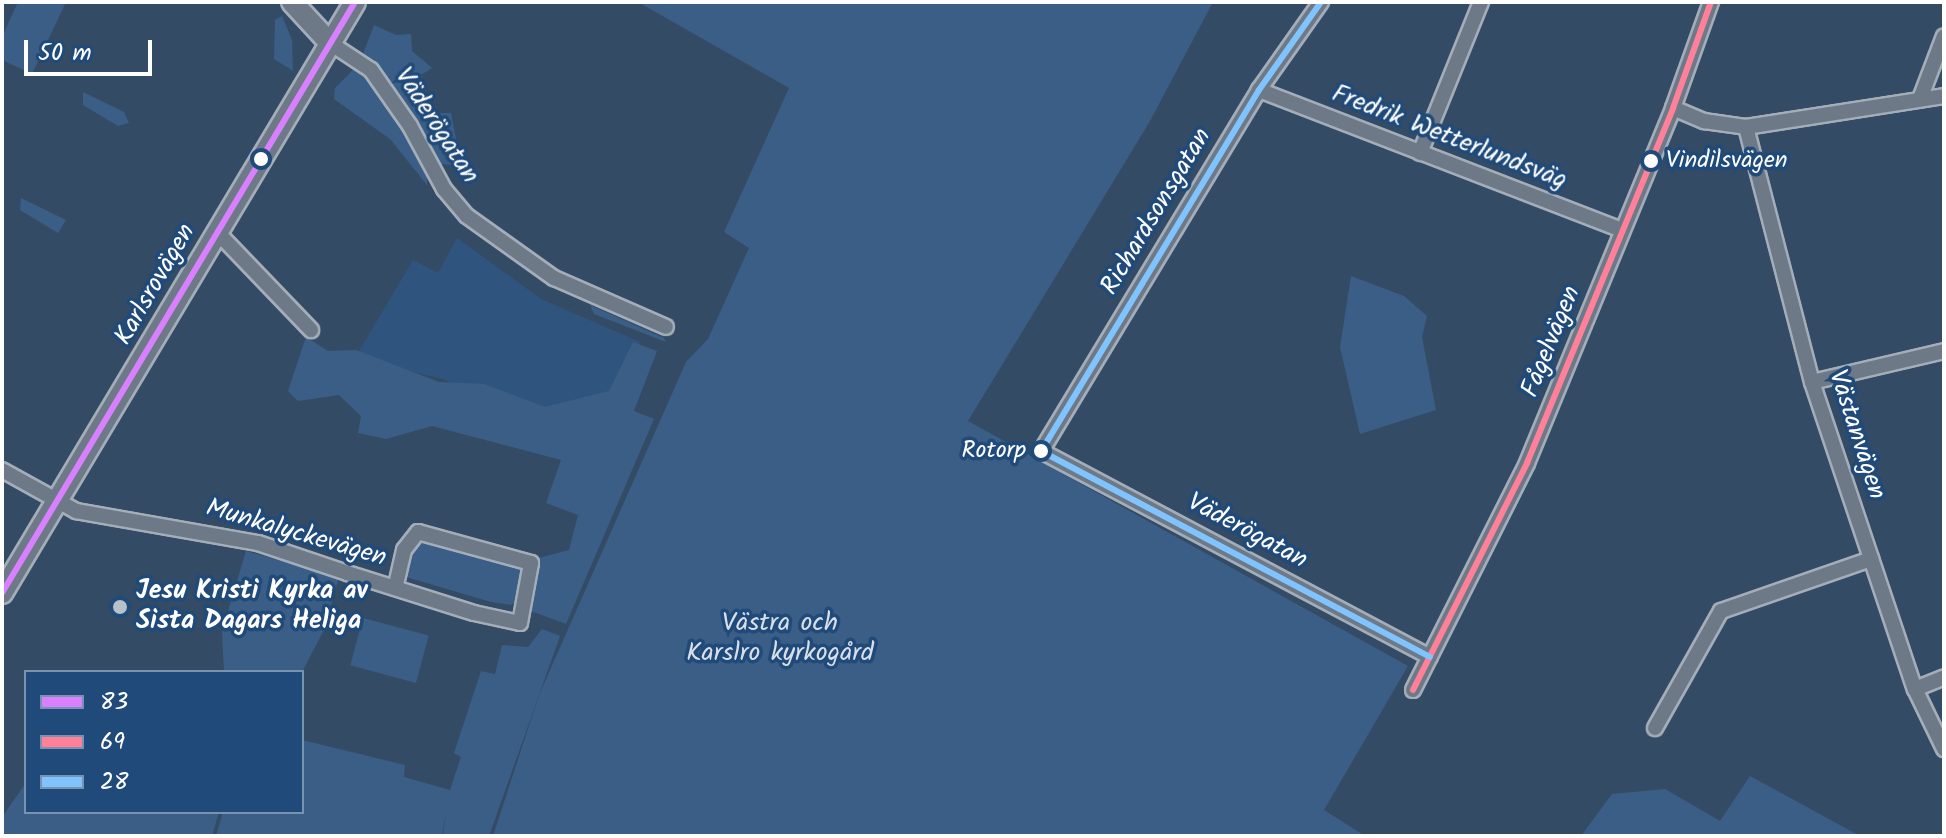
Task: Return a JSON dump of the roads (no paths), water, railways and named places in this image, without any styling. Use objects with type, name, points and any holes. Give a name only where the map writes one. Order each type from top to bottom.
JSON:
[{"type":"street","points":[[292,2],[330,43]]},
{"type":"street","name":"Karlsrovägen","points":[[2,593],[355,2]]},
{"type":"street","name":"Richardsonsgatan","points":[[1041,451],[1259,90],[1321,2]]},
{"type":"street","points":[[1420,153],[1481,2]]},
{"type":"street","name":"Fågelvägen","points":[[1413,690],[1527,463],[1673,108],[1711,2]]},
{"type":"street","points":[[1920,99],[1944,36]]},
{"type":"street","name":"Väderögatan","points":[[330,43],[371,70],[410,126],[444,189],[477,224],[554,278],[666,327]]},
{"type":"street","name":"Fredrik Wetterlundsväg","points":[[1259,90],[1622,230]]},
{"type":"street","points":[[1673,108],[1704,121],[1746,127],[1944,96]]},
{"type":"street","name":"Västanvägen","points":[[1746,127],[1812,382],[1915,689],[1944,749]]},
{"type":"street","points":[[217,232],[311,330]]},
{"type":"street","points":[[1812,382],[1944,351]]},
{"type":"street","name":"Väderögatan","points":[[1041,451],[1430,657]]},
{"type":"street","name":"Munkalyckevägen","points":[[2,470],[61,498],[76,511],[204,530],[395,588],[520,623],[531,563],[478,547],[412,534],[395,588]]},
{"type":"street","points":[[1655,728],[1721,611],[1871,559]]},
{"type":"street","points":[[1915,689],[1944,677]]},
{"type":"place","name":"Vindilsvägen","points":[[1651,161]]},
{"type":"place","name":"Rotorp","points":[[1041,451]]},
{"type":"place","name":"Jesu Kristi Kyrka av Sista Dagars Heliga","points":[[120,607]]},
{"type":"park label","name":"Västra och Karslro kyrkogård","points":[[780,639]]}]
